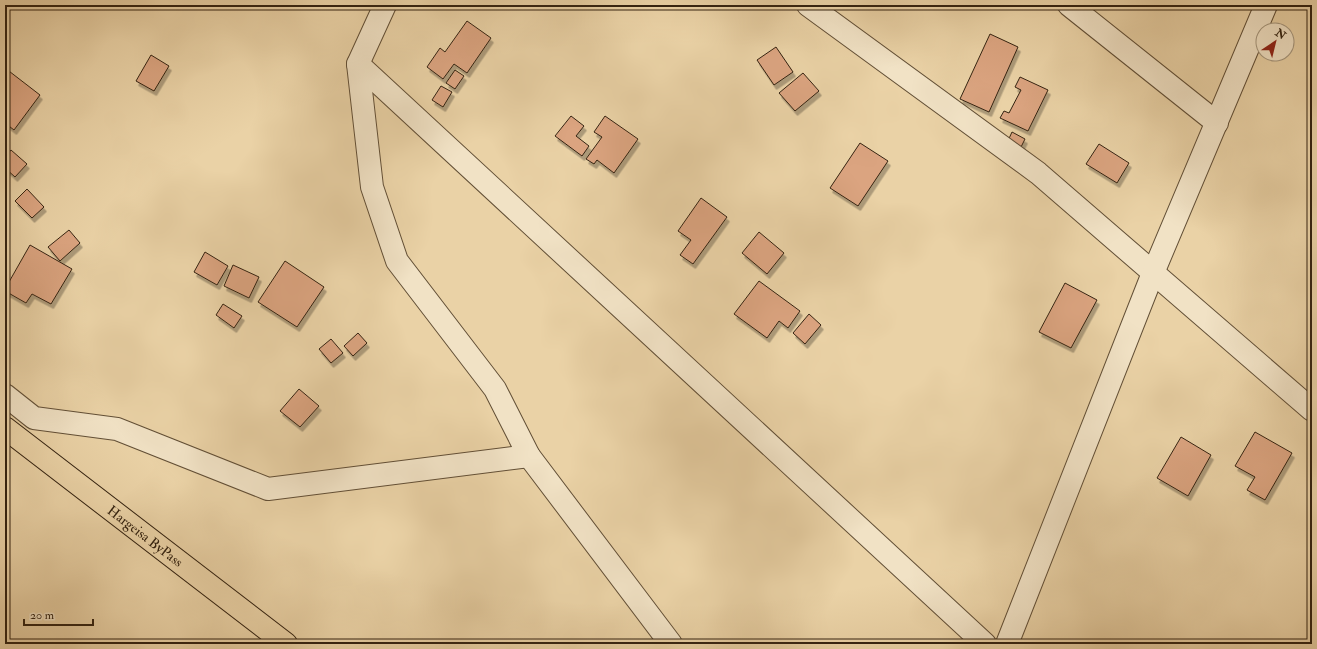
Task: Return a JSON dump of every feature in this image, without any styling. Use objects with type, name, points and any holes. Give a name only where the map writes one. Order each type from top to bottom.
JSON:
[{"type":"highway","name":"Hargeisa ByPass","points":[[5,428],[286,644]]},
{"type":"street","points":[[385,5],[358,64],[372,187],[397,261],[495,389],[529,456],[671,644]]},
{"type":"street","points":[[808,5],[1038,172],[1312,410]]},
{"type":"street","points":[[1069,5],[1217,123]]},
{"type":"street","points":[[1007,644],[1153,273],[1266,5]]},
{"type":"street","points":[[358,64],[985,644]]},
{"type":"street","points":[[5,395],[34,418],[117,430],[268,488],[529,456]]},
{"type":"building","points":[[467,21],[491,38],[467,73],[454,64],[443,79],[427,67],[440,48],[445,52]]},
{"type":"building","points":[[990,34],[1018,47],[989,112],[960,99]]},
{"type":"building","points":[[776,47],[793,72],[774,85],[757,60]]},
{"type":"building","points":[[151,55],[169,66],[154,91],[136,81]]},
{"type":"building","points":[[5,68],[40,95],[14,130],[5,123]]},
{"type":"building","points":[[455,70],[464,76],[455,89],[446,83]]},
{"type":"building","points":[[803,73],[819,91],[795,111],[779,93]]},
{"type":"building","points":[[1020,77],[1048,90],[1028,131],[1000,118],[1004,111],[1009,113],[1021,90],[1015,87]]},
{"type":"building","points":[[441,86],[452,92],[443,107],[432,100]]},
{"type":"building","points":[[571,116],[584,126],[576,136],[589,146],[582,156],[555,136]]},
{"type":"building","points":[[605,116],[638,139],[614,173],[597,160],[594,164],[586,159],[602,137],[594,132]]},
{"type":"building","points":[[1012,132],[1025,139],[1019,151],[1006,145]]},
{"type":"building","points":[[860,143],[888,161],[858,206],[830,188]]},
{"type":"building","points":[[1099,144],[1129,163],[1117,183],[1086,164]]},
{"type":"building","points":[[11,150],[27,164],[15,177],[5,168],[5,157]]},
{"type":"building","points":[[27,189],[44,207],[32,218],[15,201]]},
{"type":"building","points":[[701,198],[727,217],[693,264],[680,255],[691,240],[678,231]]},
{"type":"building","points":[[69,230],[80,243],[60,261],[48,247]]},
{"type":"building","points":[[759,232],[784,253],[767,274],[742,253]]},
{"type":"building","points":[[30,245],[72,269],[51,304],[32,294],[26,303],[5,291]]},
{"type":"building","points":[[205,252],[228,266],[217,285],[194,272]]},
{"type":"building","points":[[285,261],[324,287],[297,327],[258,302]]},
{"type":"building","points":[[233,265],[259,277],[249,298],[224,286]]},
{"type":"building","points":[[759,281],[800,311],[788,328],[779,321],[767,338],[734,314]]},
{"type":"building","points":[[1065,283],[1097,300],[1071,348],[1039,332]]},
{"type":"building","points":[[223,304],[242,316],[234,328],[216,315]]},
{"type":"building","points":[[809,314],[821,325],[805,344],[793,333]]},
{"type":"building","points":[[358,333],[367,343],[353,356],[344,346]]},
{"type":"building","points":[[331,339],[343,353],[331,363],[319,349]]},
{"type":"building","points":[[299,389],[319,406],[300,427],[280,411]]},
{"type":"building","points":[[1255,432],[1292,453],[1265,500],[1247,490],[1255,477],[1235,466]]},
{"type":"building","points":[[1181,437],[1211,455],[1188,496],[1157,478]]}]
